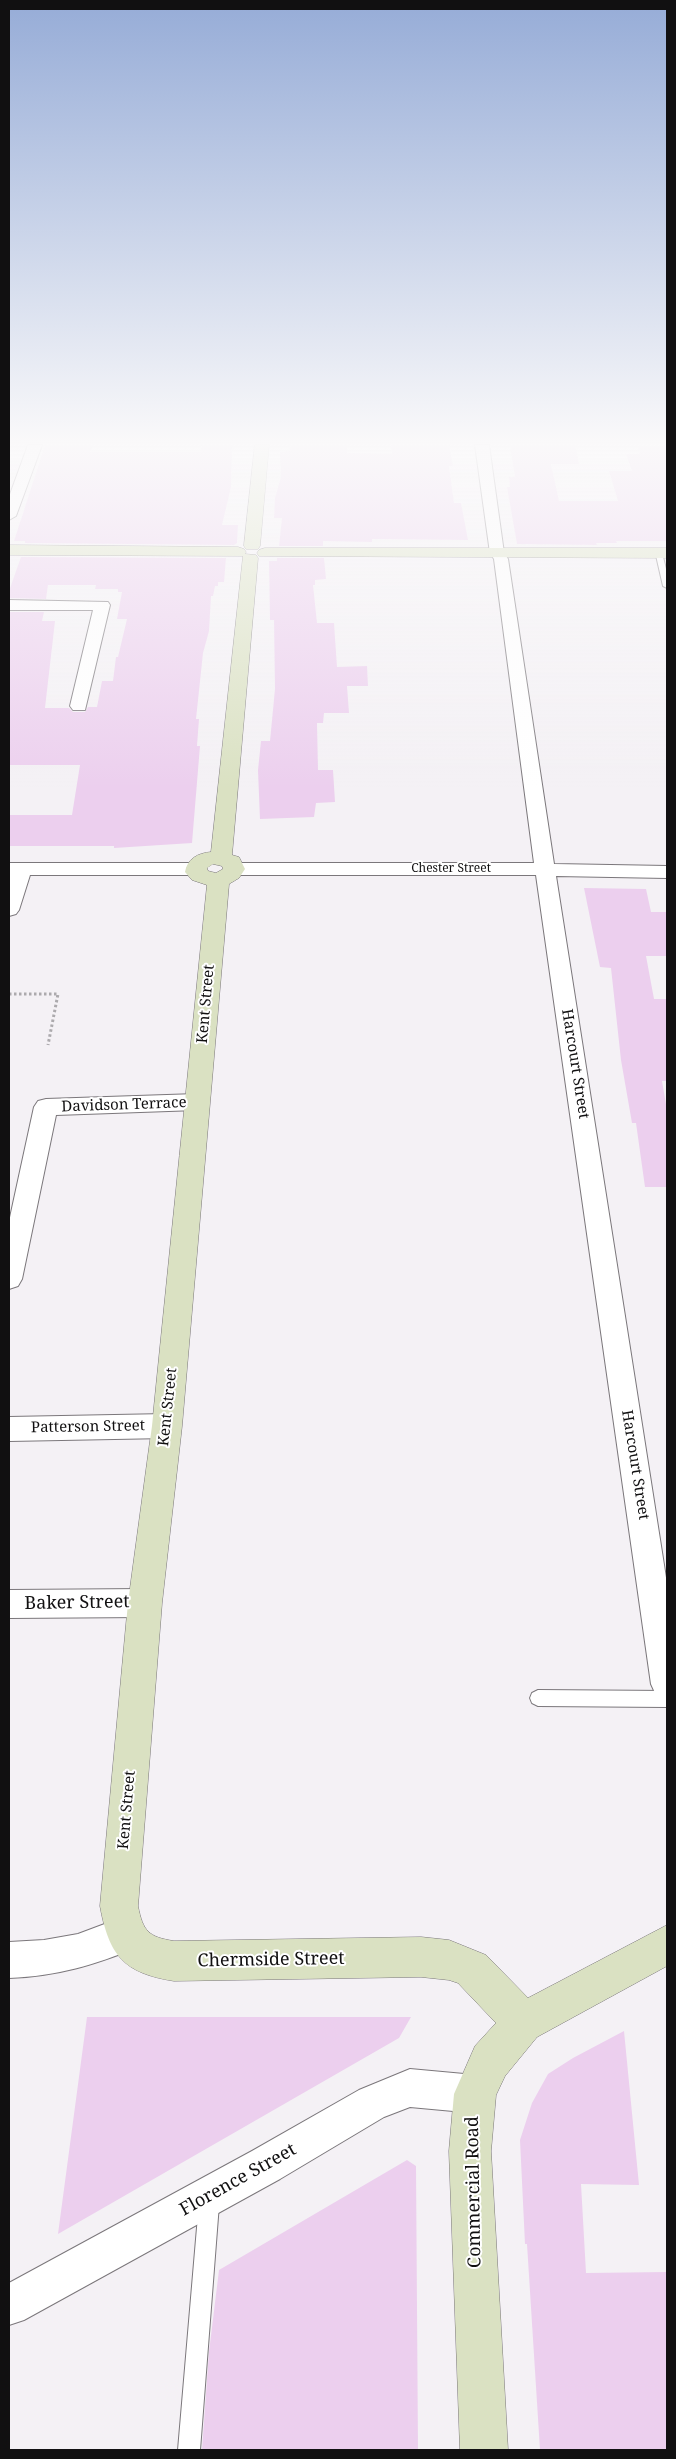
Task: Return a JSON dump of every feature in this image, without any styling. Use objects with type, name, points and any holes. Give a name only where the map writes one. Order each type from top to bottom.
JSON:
[{"type":"street","name":"Kent Street","points":[[126,1934],[119,1906],[145,1603],[167,1426],[217,869],[250,560]]},
{"type":"street","name":"Harcourt Street","points":[[501,560],[545,870],[662,1611],[667,1684]]},
{"type":"street","points":[[9,605],[102,605],[79,706]]},
{"type":"street","name":"Chester Street","points":[[15,869],[667,872]]},
{"type":"street","points":[[9,910],[15,869]]},
{"type":"street","name":"Davidson Terrace","points":[[9,1278],[46,1107],[197,1102]]},
{"type":"street","name":"Patterson Street","points":[[9,1429],[167,1426]]},
{"type":"street","name":"Baker Street","points":[[9,1604],[145,1603]]},
{"type":"street","points":[[9,1960],[44,1958],[78,1952],[126,1934]]},
{"type":"street","name":"Chermside Street","points":[[126,1934],[137,1949],[152,1959],[174,1961],[421,1957],[449,1960],[472,1969],[523,2023]]},
{"type":"street","name":"Commercial Road","points":[[484,2450],[470,2150],[474,2094],[490,2061],[523,2023],[667,1945]]},
{"type":"street","name":"Florence Street","points":[[9,2305],[210,2196],[372,2103],[410,2088],[474,2094]]},
{"type":"lane","points":[[663,560],[667,586]]},
{"type":"lane","points":[[538,1698],[667,1699]]},
{"type":"lane","points":[[189,2450],[210,2196]]},
{"type":"path","points":[[9,994],[58,994],[48,1046]]},
{"type":"building","points":[[20,560],[226,560],[224,582],[218,582],[213,596],[211,596],[209,631],[203,653],[196,719],[199,719],[197,746],[200,746],[192,843],[114,848],[114,846],[9,846],[9,815],[72,815],[80,765],[9,765],[9,612],[44,612],[42,621],[55,621],[45,708],[69,708],[73,712],[85,712],[88,707],[97,707],[102,681],[113,681],[116,657],[118,657],[127,619],[117,619],[122,592],[118,592],[118,589],[95,589],[96,585],[48,585],[46,599],[9,598],[9,591]]},
{"type":"building","points":[[324,560],[326,579],[315,580],[315,585],[313,585],[317,623],[334,623],[337,667],[367,666],[368,686],[347,686],[349,713],[324,713],[323,723],[317,723],[318,770],[333,770],[335,802],[316,803],[314,817],[260,819],[258,770],[261,741],[270,741],[275,689],[274,620],[270,620],[269,561]]},
{"type":"building","points":[[584,888],[646,889],[651,912],[667,912],[667,956],[646,956],[654,999],[667,999],[667,1081],[662,1081],[667,1110],[667,1187],[645,1187],[636,1123],[632,1123],[621,1060],[611,968],[600,967]]},
{"type":"building","points":[[87,2017],[411,2017],[399,2038],[58,2234]]},
{"type":"building","points":[[624,2031],[639,2185],[581,2184],[586,2273],[667,2272],[667,2450],[540,2450],[527,2244],[525,2244],[520,2140],[532,2103],[548,2074],[573,2058]]},
{"type":"building","points":[[407,2160],[416,2166],[418,2450],[202,2450],[209,2352],[219,2270]]}]
